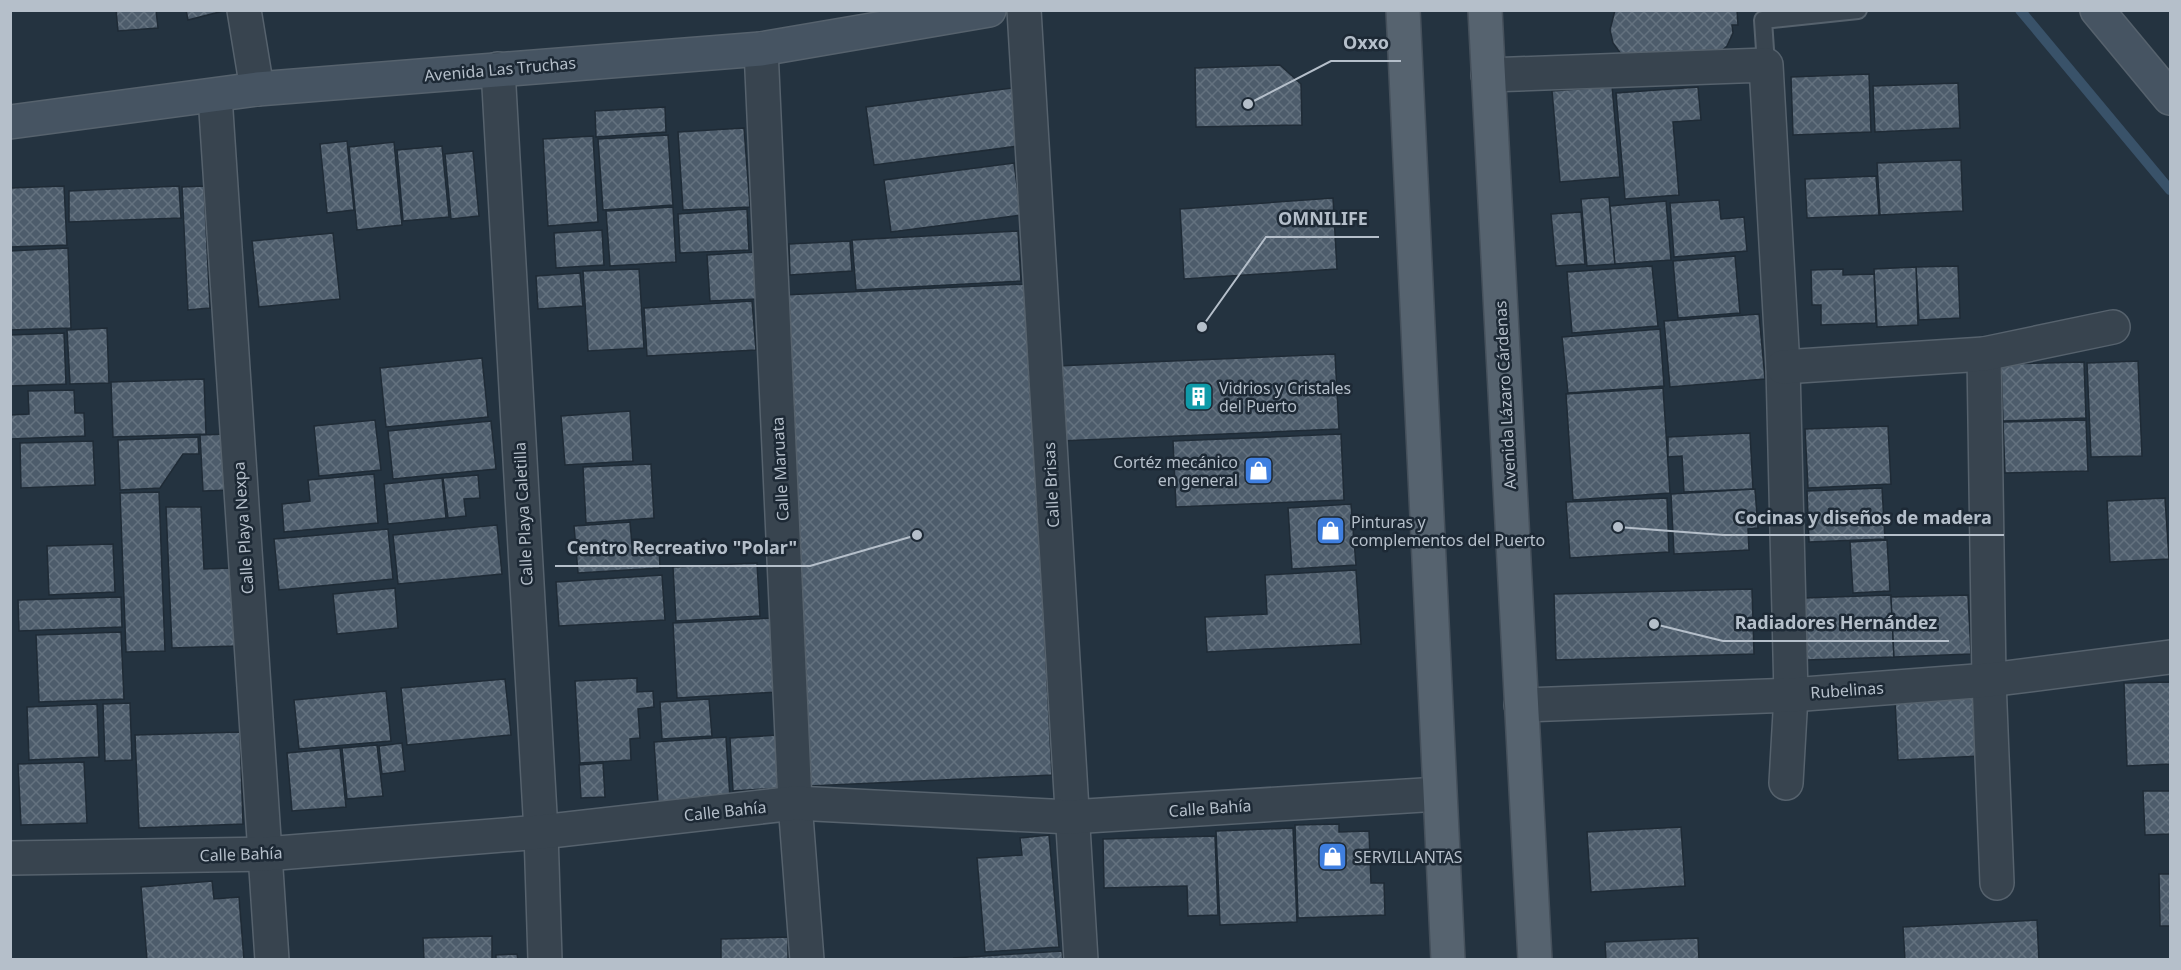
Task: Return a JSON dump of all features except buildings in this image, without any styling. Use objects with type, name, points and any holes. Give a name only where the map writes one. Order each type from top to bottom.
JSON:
[{"type":"main road","points":[[1403,10],[1448,960]]},
{"type":"main road","name":"Avenida Lázaro Cárdenas","points":[[1485,10],[1535,960]]},
{"type":"street","points":[[244,10],[257,89]]},
{"type":"street","name":"Avenida Las Truchas","points":[[10,122],[257,89],[760,49],[989,10]]},
{"type":"street","name":"Calle Brisas","points":[[1024,10],[1070,817],[1081,960]]},
{"type":"street","points":[[2097,10],[2170,98]]},
{"type":"street","name":"Calle Maruata","points":[[760,49],[795,803],[807,960]]},
{"type":"street","points":[[1488,75],[1766,65],[1783,366],[1791,695],[1786,783]]},
{"type":"street","name":"Calle Playa Caletilla","points":[[498,69],[541,832],[545,960]]},
{"type":"street","name":"Calle Playa Nexpa","points":[[215,96],[272,960]]},
{"type":"street","points":[[1783,366],[1984,354],[2114,327]]},
{"type":"street","points":[[1984,354],[1989,680],[1996,883]]},
{"type":"street","name":"Rubelinas","points":[[1521,705],[1791,695],[1989,680],[2170,657]]},
{"type":"street","name":"Calle Bahía","points":[[10,858],[265,854],[541,832],[795,803],[1070,817],[1439,794]]},
{"type":"lane","points":[[1766,65],[1763,20],[1858,10]]},
{"type":"waterway","points":[[2020,10],[2170,190]]},
{"type":"place","name":"Oxxo","points":[[1248,104]]},
{"type":"place","name":"OMNILIFE","points":[[1202,327]]},
{"type":"place","name":"Vidrios y Cristales del Puerto","points":[[1198,397]]},
{"type":"place","name":"Cortéz mecánico en general","points":[[1259,471]]},
{"type":"place","name":"Cocinas y diseños de madera","points":[[1618,527]]},
{"type":"place","name":"Pinturas y complementos del Puerto","points":[[1330,531]]},
{"type":"place","name":"Centro Recreativo \"Polar\"","points":[[917,535]]},
{"type":"place","name":"Radiadores Hernández","points":[[1654,624]]},
{"type":"place","name":"SERVILLANTAS","points":[[1333,857]]}]
